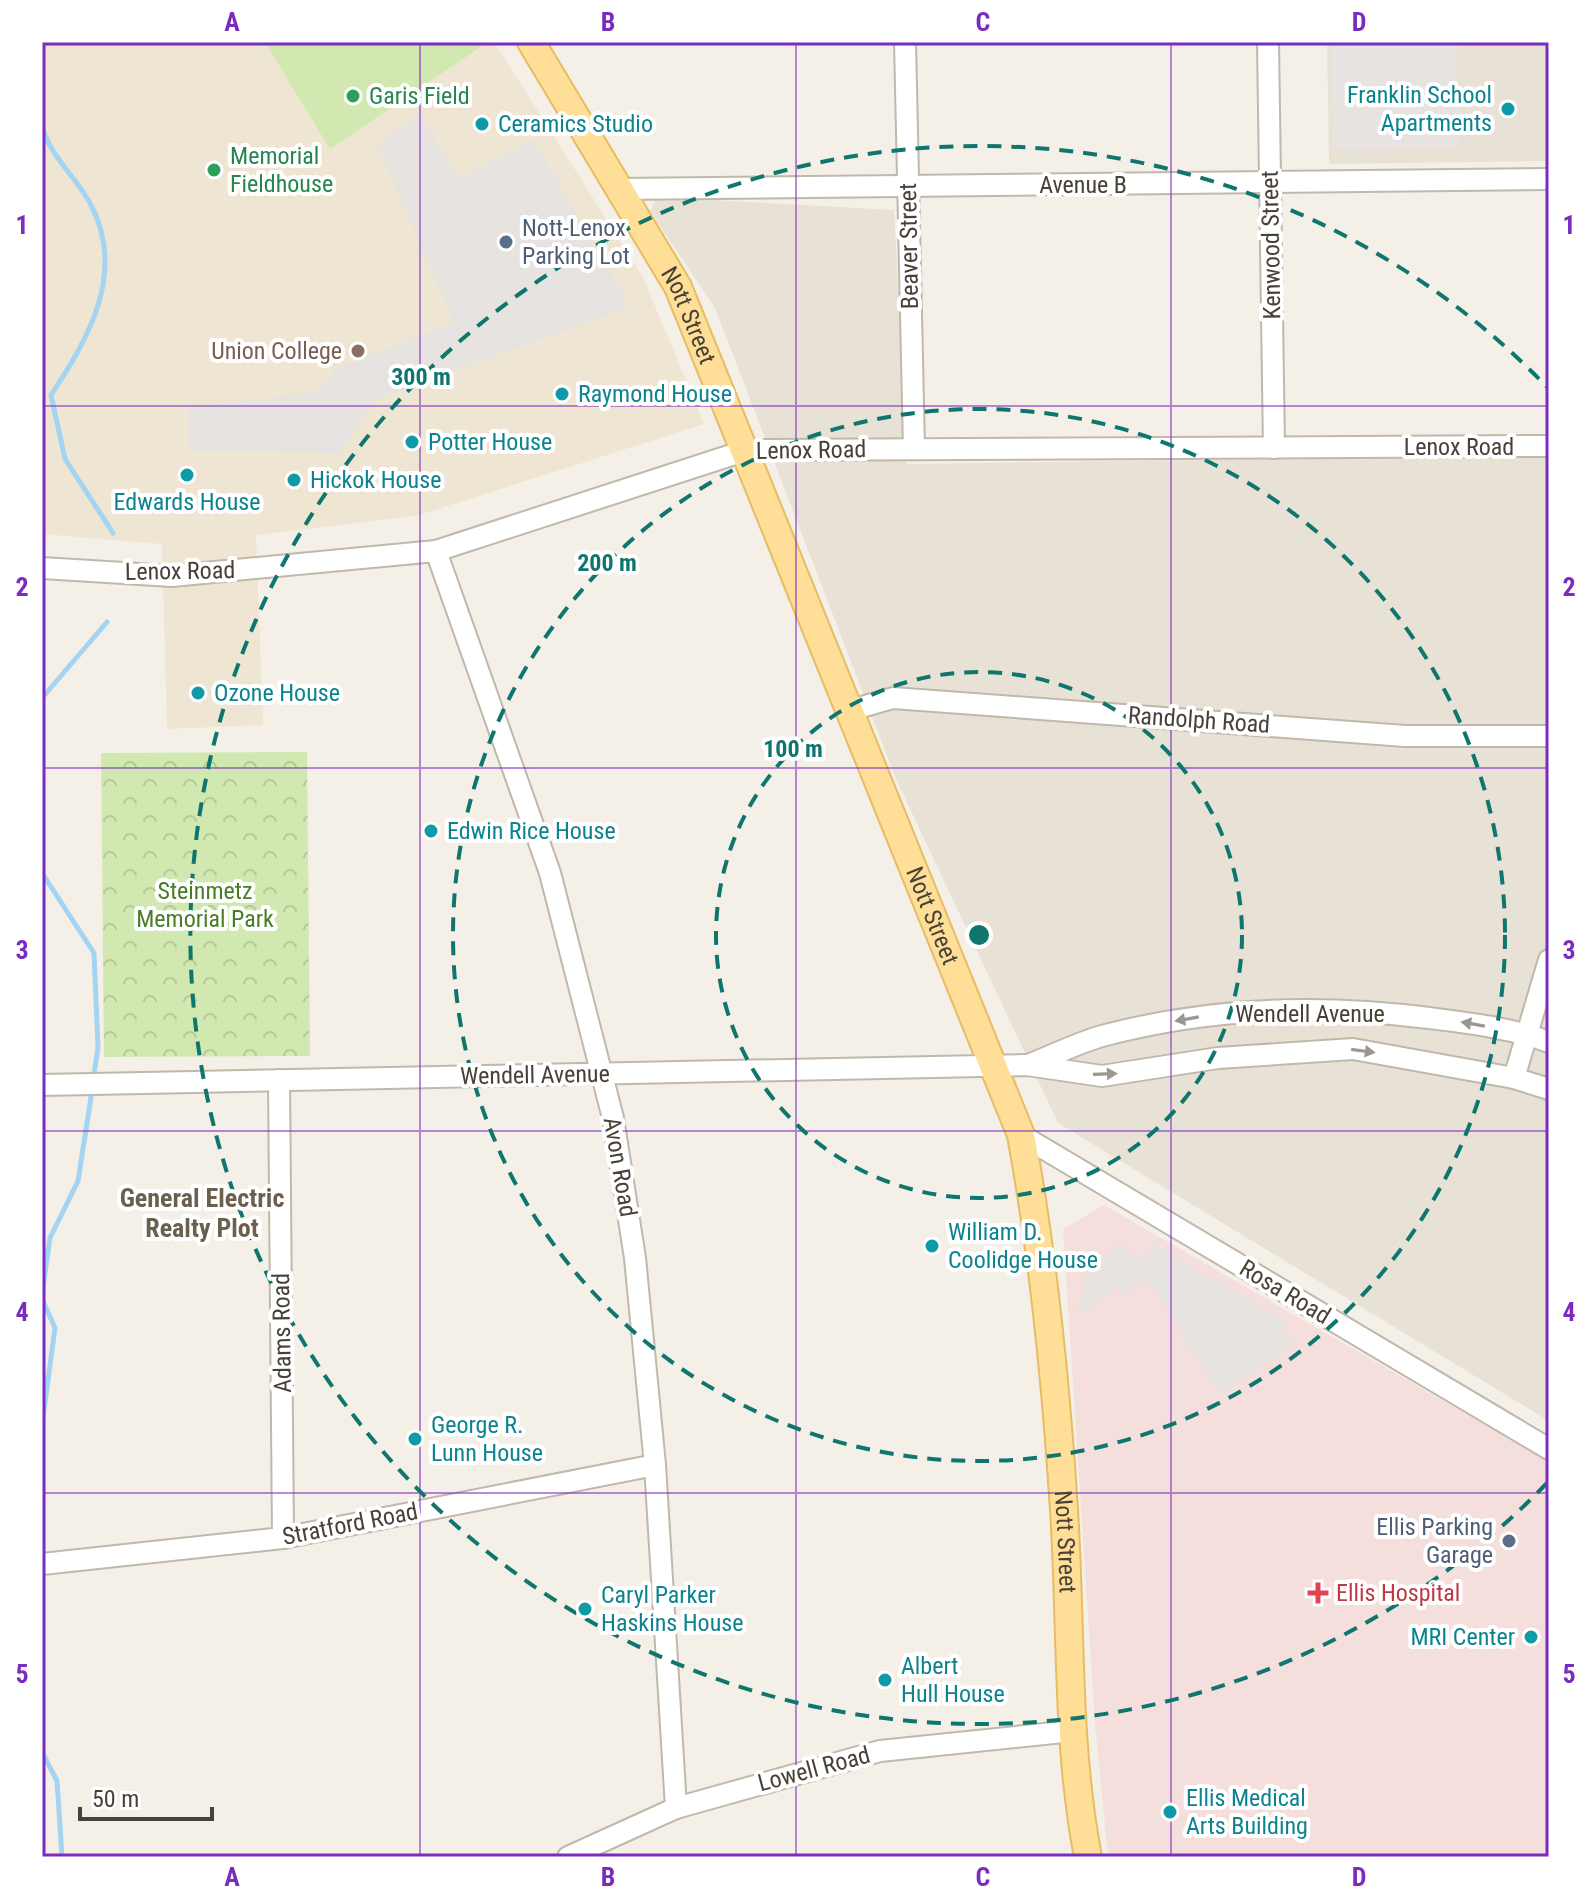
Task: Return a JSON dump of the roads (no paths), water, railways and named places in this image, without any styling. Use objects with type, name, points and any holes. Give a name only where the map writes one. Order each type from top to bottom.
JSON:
[{"type":"main road","name":"Nott Street","points":[[538,48],[678,287],[747,450],[1021,1135],[1039,1236],[1064,1496],[1073,1731],[1088,1857]]},
{"type":"street","name":"Beaver Street","points":[[905,42],[914,449]]},
{"type":"street","name":"Kenwood Street","points":[[1268,42],[1274,448]]},
{"type":"street","name":"Avenue B","points":[[618,189],[1549,179]]},
{"type":"street","name":"Lenox Road","points":[[42,568],[172,576],[436,551],[747,450],[1549,446]]},
{"type":"street","name":"Avon Road","points":[[436,551],[550,873],[613,1118],[635,1258],[655,1465],[676,1808]]},
{"type":"street","name":"Randolph Road","points":[[851,710],[893,698],[1405,736],[1549,736]]},
{"type":"street","points":[[1514,1078],[1549,960]]},
{"type":"street","name":"Wendell Avenue","points":[[1027,1065],[1100,1036],[1256,1010],[1380,1013],[1527,1034],[1549,1042]]},
{"type":"street","name":"Wendell Avenue","points":[[43,1085],[1027,1065],[1102,1076],[1218,1058],[1353,1049],[1514,1078],[1549,1089]]},
{"type":"street","name":"Adams Road","points":[[279,1080],[283,1538]]},
{"type":"street","name":"Rosa Road","points":[[1021,1135],[1548,1447]]},
{"type":"street","name":"Stratford Road","points":[[42,1564],[283,1538],[655,1465]]},
{"type":"street","name":"Lowell Road","points":[[568,1857],[676,1808],[880,1751],[1073,1731]]},
{"type":"waterway","points":[[42,126],[51,147],[90,203],[101,228],[105,254],[99,303],[78,351],[51,395],[65,459],[113,533]]},
{"type":"waterway","points":[[42,698],[107,622]]},
{"type":"waterway","points":[[42,873],[94,953],[98,1047],[93,1081]]},
{"type":"waterway","points":[[42,1294],[50,1238],[78,1181],[92,1091]]},
{"type":"waterway","points":[[42,1299],[55,1328],[42,1425]]},
{"type":"waterway","points":[[42,1752],[57,1781],[62,1857]]},
{"type":"place","name":"Garis Field","points":[[353,96]]},
{"type":"place","name":"Franklin School Apartments","points":[[1508,109]]},
{"type":"place","name":"Ceramics Studio","points":[[482,124]]},
{"type":"place","name":"Memorial Fieldhouse","points":[[214,170]]},
{"type":"place","name":"Nott-Lenox Parking Lot","points":[[506,242]]},
{"type":"place","name":"Union College","points":[[358,351]]},
{"type":"place","name":"Raymond House","points":[[562,394]]},
{"type":"place","name":"Potter House","points":[[412,442]]},
{"type":"place","name":"Edwards House","points":[[187,475]]},
{"type":"place","name":"Hickok House","points":[[294,480]]},
{"type":"place","name":"Ozone House","points":[[198,693]]},
{"type":"place","name":"Edwin Rice House","points":[[431,831]]},
{"type":"place","name":"William D. Coolidge House","points":[[932,1246]]},
{"type":"place","name":"George R. Lunn House","points":[[415,1439]]},
{"type":"place","name":"Ellis Parking Garage","points":[[1509,1541]]},
{"type":"place","name":"Ellis Hospital","points":[[1318,1593]]},
{"type":"place","name":"Caryl Parker Haskins House","points":[[585,1609]]},
{"type":"place","name":"MRI Center","points":[[1531,1637]]},
{"type":"place","name":"Albert Hull House","points":[[885,1680]]},
{"type":"place","name":"Ellis Medical Arts Building","points":[[1170,1812]]},
{"type":"district","name":"General Electric Realty Plot","points":[[202,1213]]},
{"type":"park label","name":"Steinmetz Memorial Park","points":[[205,905]]}]
